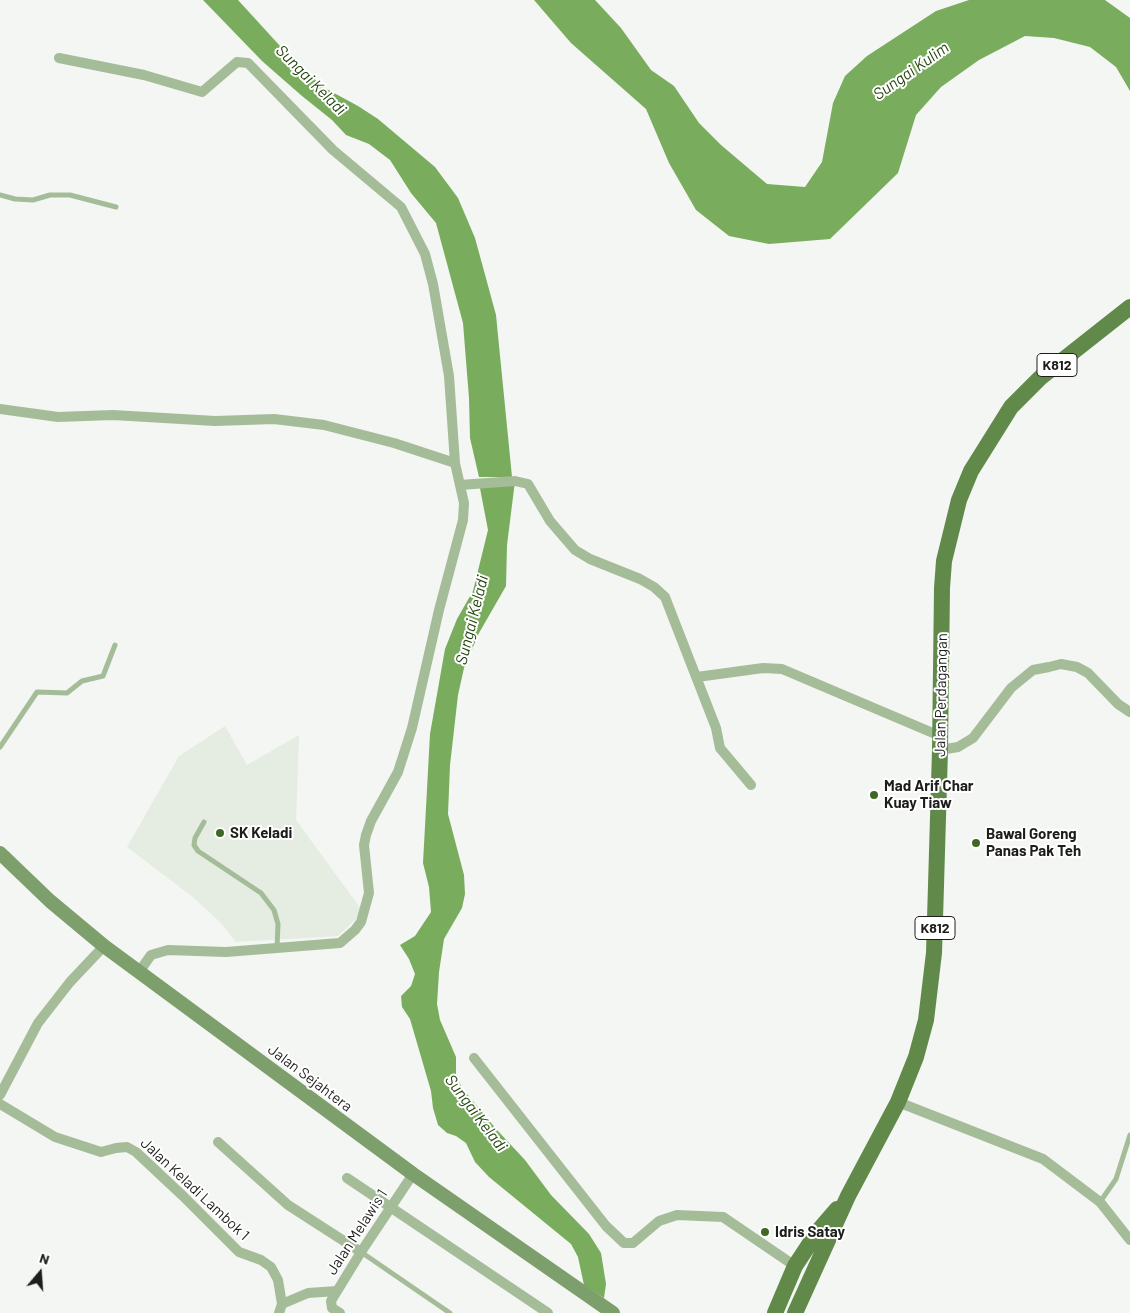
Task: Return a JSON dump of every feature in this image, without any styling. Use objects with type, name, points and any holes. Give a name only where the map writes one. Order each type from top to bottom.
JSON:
[{"type":"main road","name":"Jalan Perdagangan","points":[[795,1313],[848,1196],[898,1102],[916,1057],[926,1020],[934,953],[942,588],[944,562],[959,500],[971,472],[1011,408],[1040,378],[1130,307]]},
{"type":"main road","name":"Jalan Sejahtera","points":[[0,853],[50,901],[104,946],[414,1174],[613,1313]]},
{"type":"main road","name":"Jalan Perdagangan","points":[[775,1313],[795,1266],[818,1231],[848,1196]]},
{"type":"street","points":[[59,58],[144,75],[202,92],[237,62],[248,63],[333,150],[401,207],[425,254],[433,284],[449,376],[455,463],[464,503],[463,520],[439,610],[412,728],[398,772],[370,821],[365,840],[364,850],[369,893],[361,922],[340,943],[226,952],[168,950],[152,955],[140,972]]},
{"type":"street","points":[[0,409],[58,417],[113,415],[215,421],[274,419],[324,425],[394,443],[455,463]]},
{"type":"street","points":[[460,485],[515,481],[528,484],[550,521],[575,550],[590,560],[640,579],[654,587],[665,597],[716,728],[720,748],[751,785]]},
{"type":"street","points":[[697,677],[763,668],[782,669],[940,743],[958,747],[973,738],[1010,688],[1034,670],[1048,666],[1061,664],[1077,667],[1088,673],[1118,704],[1130,712]]},
{"type":"street","points":[[0,1095],[38,1023],[70,982],[104,946]]},
{"type":"street","points":[[474,1058],[606,1226],[624,1243],[633,1243],[659,1221],[677,1215],[724,1217],[795,1266]]},
{"type":"street","points":[[898,1102],[1043,1159],[1100,1202],[1130,1240]]},
{"type":"street","name":"Jalan Keladi Lambok 1","points":[[0,1104],[55,1137],[101,1152],[127,1147],[136,1152],[239,1252],[261,1260],[270,1267],[278,1280],[280,1308]]},
{"type":"street","points":[[218,1142],[288,1204],[361,1252]]},
{"type":"street","name":"Jalan Melawis 1","points":[[336,1310],[331,1300],[414,1174]]},
{"type":"street","points":[[347,1178],[548,1313]]},
{"type":"street","points":[[280,1308],[308,1293],[337,1291]]},
{"type":"lane","points":[[0,195],[15,200],[34,200],[50,195],[70,196],[116,206]]},
{"type":"lane","points":[[0,747],[37,692],[67,693],[82,681],[103,676],[115,645]]},
{"type":"lane","points":[[204,822],[194,838],[194,845],[198,851],[261,893],[274,910],[278,924],[277,948]]},
{"type":"lane","points":[[1100,1202],[1116,1178],[1128,1148],[1130,1135]]},
{"type":"lane","points":[[361,1252],[450,1313]]},
{"type":"shaded area","name":"SK Keladi","points":[[225,726],[247,765],[299,735],[296,820],[361,909],[359,916],[338,936],[236,942],[222,924],[194,898],[127,847],[179,756]]},
{"type":"water","name":"Sungai Keladi","points":[[203,0],[238,0],[291,58],[323,87],[378,119],[435,167],[458,198],[475,238],[496,315],[512,477],[479,477],[470,438],[463,323],[436,223],[411,193],[390,160],[369,144],[346,135],[332,120],[262,61]]},
{"type":"water","name":"Sungai Kulim","points":[[534,0],[595,0],[621,28],[651,70],[674,86],[699,123],[721,145],[767,184],[805,187],[822,162],[833,103],[845,76],[867,56],[936,11],[969,0],[1105,0],[1130,18],[1130,91],[1116,67],[1090,47],[1054,38],[1025,36],[979,60],[941,87],[916,115],[898,173],[830,239],[769,244],[729,236],[696,210],[669,163],[646,109],[571,43]]},
{"type":"water","name":"Sungai Keladi","points":[[515,481],[507,545],[506,586],[479,633],[464,668],[458,695],[450,765],[448,814],[464,875],[465,894],[462,908],[444,939],[437,1004],[440,1020],[456,1057],[456,1075],[462,1088],[525,1160],[551,1195],[589,1234],[601,1253],[606,1284],[604,1298],[584,1285],[578,1257],[571,1244],[489,1177],[475,1162],[466,1143],[456,1136],[447,1133],[438,1125],[431,1091],[410,1019],[402,1007],[401,996],[411,986],[415,974],[409,959],[400,945],[415,936],[431,912],[429,887],[423,863],[430,734],[445,649],[457,619],[473,591],[488,530],[479,483]]},
{"type":"place","name":"Mad Arif Char Kuay Tiaw","points":[[874,795]]},
{"type":"place","name":"SK Keladi","points":[[220,833]]},
{"type":"place","name":"Bawal Goreng Panas Pak Teh","points":[[976,843]]},
{"type":"place","name":"Idris Satay","points":[[765,1232]]}]
